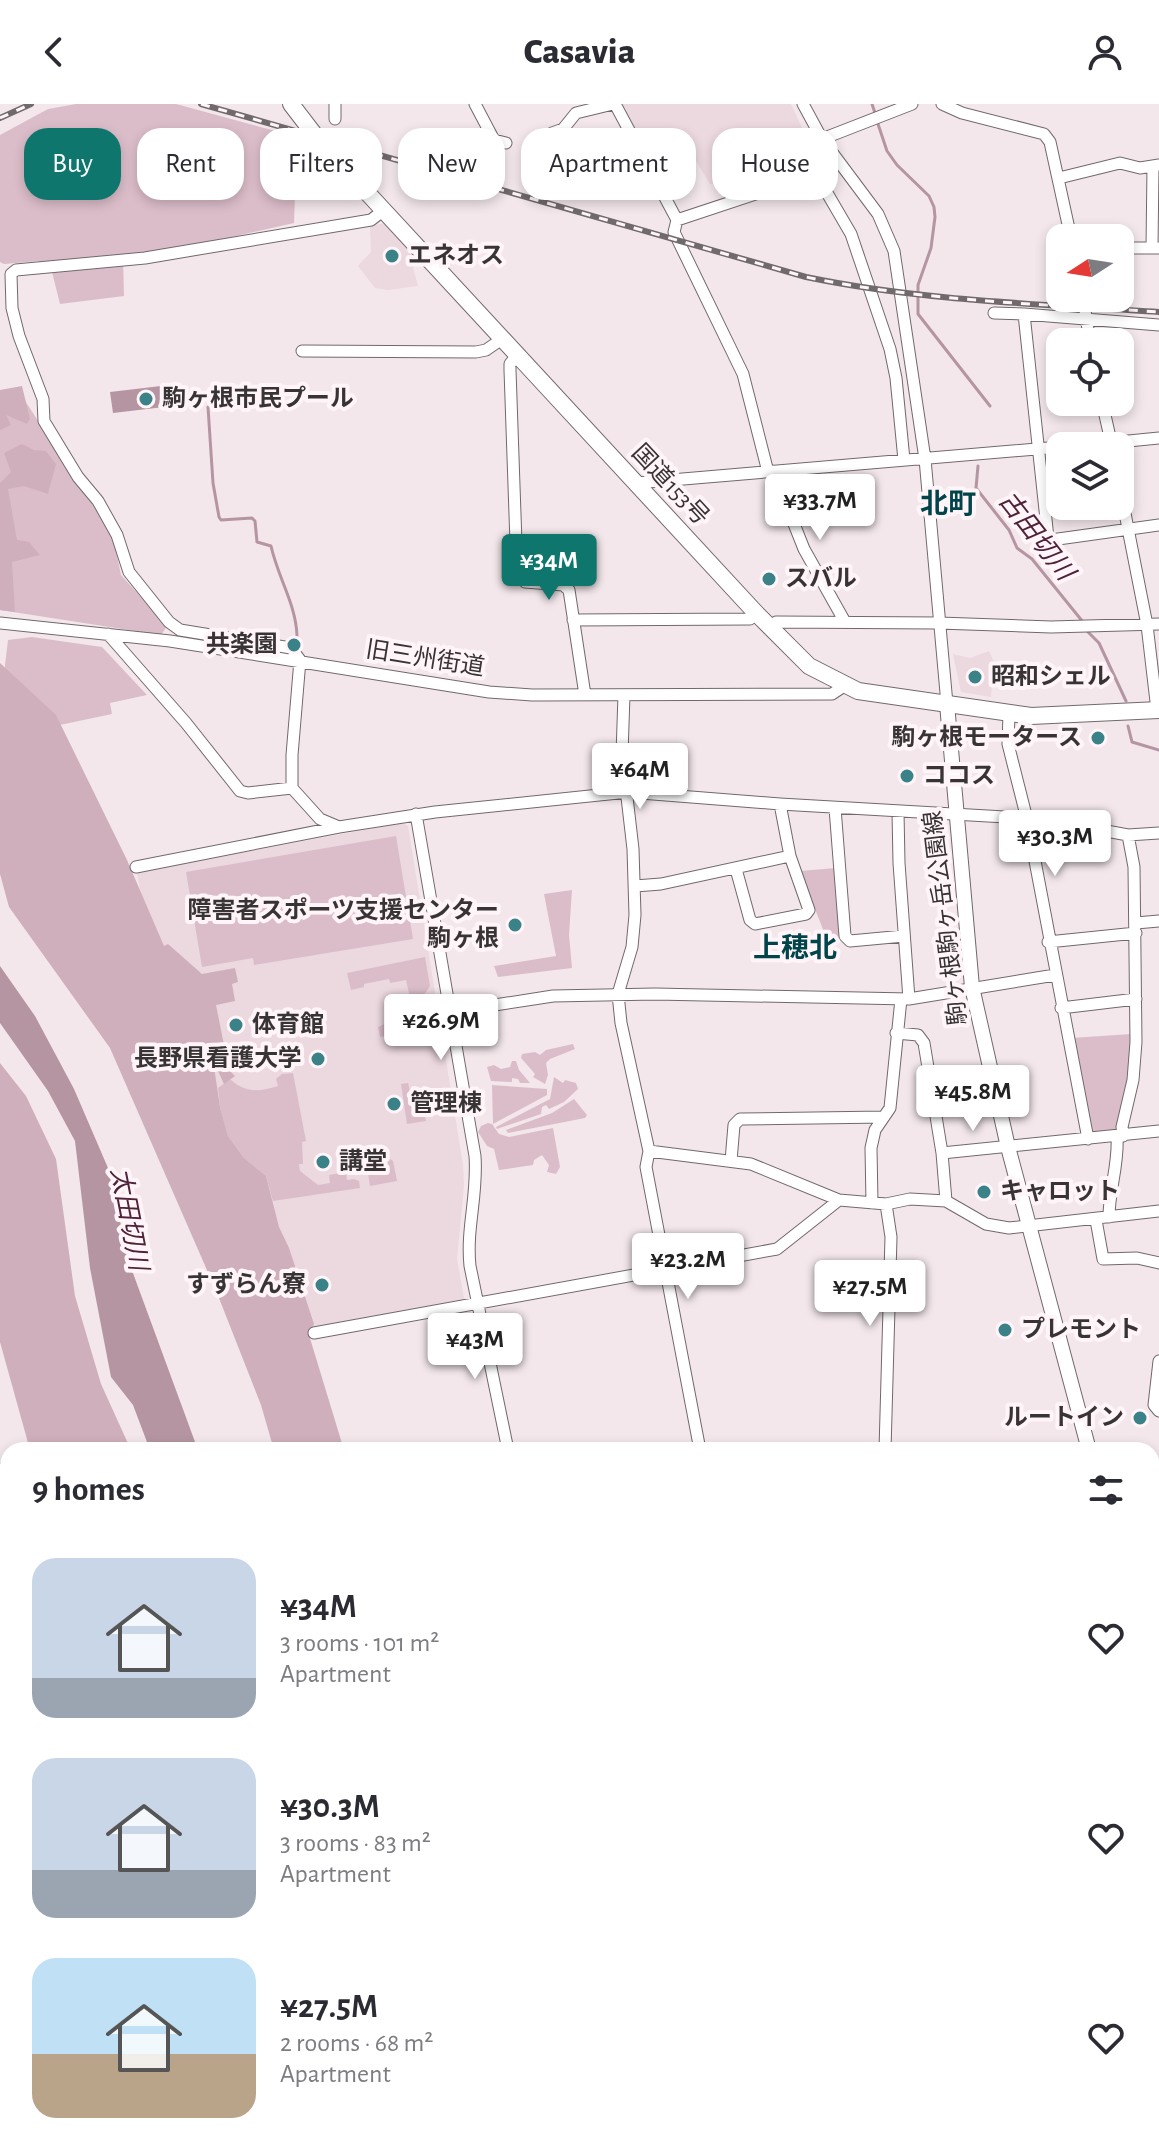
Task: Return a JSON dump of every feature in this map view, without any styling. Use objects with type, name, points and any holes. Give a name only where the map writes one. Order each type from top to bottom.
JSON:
[{"type":"highway","name":"国道153号","points":[[291,104],[325,147],[769,627],[809,666],[844,686],[871,694],[1009,714],[1058,716],[1158,710]]},
{"type":"main road","name":"駒ヶ根駒ヶ岳公園線","points":[[947,704],[972,987],[1008,1147],[1087,1442]]},
{"type":"street","points":[[335,104],[335,119]]},
{"type":"street","points":[[475,104],[494,140],[506,143]]},
{"type":"street","points":[[564,128],[576,113],[614,104],[677,220],[674,232],[743,374],[771,472],[804,549],[845,622]]},
{"type":"street","points":[[803,104],[816,128]]},
{"type":"street","points":[[838,131],[867,123],[912,104]]},
{"type":"street","points":[[942,104],[962,113],[1044,134],[1050,142],[1068,224]]},
{"type":"street","points":[[838,160],[878,214],[894,251],[925,459],[947,704]]},
{"type":"street","points":[[1059,178],[1120,163],[1140,168],[1156,166],[1156,248],[1134,248]]},
{"type":"street","points":[[677,220],[816,174],[851,234],[890,349],[904,460]]},
{"type":"street","points":[[339,827],[320,819],[292,788],[300,660],[291,648],[180,630],[169,622],[129,572],[117,535],[98,501],[78,477],[44,421],[43,399],[19,336],[12,308],[11,274],[16,270],[182,253],[371,220],[384,210]]},
{"type":"street","points":[[1085,312],[1087,328]]},
{"type":"street","points":[[994,313],[1159,325]]},
{"type":"street","points":[[1024,314],[1048,538],[1159,525]]},
{"type":"street","points":[[302,351],[476,352],[486,350],[502,339]]},
{"type":"street","points":[[517,355],[510,364],[517,572],[525,582],[563,585],[569,590],[585,695]]},
{"type":"street","points":[[1134,442],[1159,438]]},
{"type":"street","points":[[636,483],[1046,448]]},
{"type":"street","points":[[1126,520],[1153,624],[1158,710]]},
{"type":"street","points":[[573,620],[750,619],[756,613]]},
{"type":"street","points":[[769,627],[776,622],[1051,627],[1153,624]]},
{"type":"street","name":"旧三州街道","points":[[0,623],[300,660],[489,692],[585,695],[832,694],[844,686]]},
{"type":"street","points":[[108,634],[186,723],[240,791],[248,793],[292,788]]},
{"type":"street","points":[[624,695],[622,754],[628,792],[635,915],[632,947],[618,994],[621,1023],[649,1151],[646,1167],[664,1271],[698,1442]]},
{"type":"street","points":[[1009,714],[1008,744],[1027,819],[1048,942],[1088,1139]]},
{"type":"street","points":[[136,867],[416,814],[628,792],[835,808],[1041,819],[1128,835],[1159,833]]},
{"type":"street","points":[[736,869],[750,920],[755,924],[806,914],[809,910],[790,856],[780,804]]},
{"type":"street","points":[[835,808],[845,936],[850,941],[904,936]]},
{"type":"street","points":[[872,1203],[871,1148],[875,1130],[890,1108],[896,1033],[905,999],[898,812]]},
{"type":"street","points":[[416,814],[475,1156],[477,1183],[468,1246],[506,1442]]},
{"type":"street","points":[[1128,835],[1134,867],[1136,928],[1133,1080],[1102,1218],[1103,1259],[1137,1258],[1159,1263]]},
{"type":"street","points":[[635,886],[661,884],[790,856]]},
{"type":"street","points":[[1048,942],[1136,928],[1159,921]]},
{"type":"street","points":[[450,1012],[553,996],[618,994],[905,999],[1055,975]]},
{"type":"street","points":[[1061,1008],[1136,999]]},
{"type":"street","points":[[896,1033],[918,1035],[924,1043],[942,1153],[946,1201]]},
{"type":"street","points":[[731,1161],[734,1125],[740,1119],[884,1117]]},
{"type":"street","points":[[942,1153],[1159,1131]]},
{"type":"street","points":[[649,1151],[751,1164],[839,1200],[886,1204],[910,1199],[946,1201],[986,1224],[1009,1228],[1159,1211]]},
{"type":"street","points":[[314,1333],[777,1249],[839,1200]]},
{"type":"street","points":[[885,1442],[891,1237],[886,1204]]},
{"type":"street","points":[[1159,1361],[1154,1405],[1159,1411]]},
{"type":"shaded area","points":[[76,104],[176,104],[264,128],[260,128],[260,200],[295,200],[294,223],[179,249],[123,256],[124,296],[60,304],[50,264],[41,265],[39,261],[0,262],[0,135],[48,109]]},
{"type":"shaded area","points":[[621,104],[791,104],[802,128],[712,128],[710,184],[696,161],[696,128],[633,128]]},
{"type":"shaded area","name":"エネオス","points":[[385,223],[420,260],[413,268],[418,286],[388,290],[375,288],[358,266],[371,252],[370,226]]},
{"type":"shaded area","name":"駒ヶ根市民プール","points":[[178,384],[181,405],[113,413],[110,392]]},
{"type":"shaded area","points":[[22,386],[30,419],[27,424],[6,415],[11,425],[0,430],[0,390]]},
{"type":"shaded area","points":[[18,390],[104,522],[114,541],[121,575],[167,626],[161,635],[0,610],[0,393]]},
{"type":"shaded area","points":[[22,444],[46,451],[56,464],[48,494],[24,486],[8,489],[17,540],[29,542],[40,555],[12,562],[15,612],[0,610],[0,483],[11,472],[4,453]]},
{"type":"shaded area","points":[[32,637],[102,647],[147,695],[110,703],[112,714],[36,730],[3,682],[8,640]]},
{"type":"shaded area","name":"昭和シェル","points":[[989,651],[994,662],[991,697],[961,692],[953,654],[970,658]]},
{"type":"shaded area","points":[[0,663],[56,715],[127,860],[164,946],[168,944],[202,974],[235,968],[238,982],[232,984],[235,1001],[216,1005],[225,1050],[235,1049],[236,1058],[227,1060],[229,1070],[235,1076],[224,1084],[213,1060],[220,1107],[228,1136],[244,1158],[266,1176],[279,1227],[314,1324],[309,1335],[342,1442],[272,1442],[261,1405],[217,1293],[110,1048],[9,907],[0,874]]},
{"type":"shaded area","name":"長野県看護大学","points":[[402,823],[408,826],[463,1165],[457,1259],[465,1304],[298,1334],[147,932],[137,872]]},
{"type":"shaded area","points":[[396,836],[413,939],[254,965],[253,958],[202,967],[186,872]]},
{"type":"shaded area","points":[[836,868],[840,940],[828,942],[800,871]]},
{"type":"shaded area","points":[[572,890],[569,935],[572,968],[498,977],[494,966],[556,956],[544,894]]},
{"type":"shaded area","points":[[425,957],[430,986],[420,1001],[413,1002],[415,1010],[406,1012],[407,1018],[402,1019],[403,1024],[397,1025],[398,1031],[380,1037],[378,1027],[398,1018],[397,1011],[404,1009],[402,1000],[410,998],[406,980],[390,983],[389,979],[351,990],[347,973]]},
{"type":"shaded area","points":[[0,966],[35,1016],[74,1089],[108,1168],[130,1265],[195,1442],[147,1442],[133,1405],[111,1377],[90,1268],[75,1141],[48,1091],[0,1023]]},
{"type":"shaded area","points":[[1131,1034],[1129,1079],[1119,1129],[1093,1134],[1089,1129],[1071,1038]]},
{"type":"shaded area","points":[[573,1044],[575,1049],[546,1063],[548,1075],[545,1084],[533,1077],[535,1074],[521,1058],[522,1054],[535,1052],[540,1055],[546,1050]]},
{"type":"shaded area","points":[[512,1061],[516,1061],[530,1083],[520,1083],[512,1078],[512,1082],[491,1081],[487,1067],[510,1067]]},
{"type":"shaded area","points":[[0,1063],[26,1096],[56,1159],[75,1296],[101,1384],[127,1442],[28,1442],[0,1342]]},
{"type":"shaded area","points":[[293,1073],[306,1141],[302,1142],[303,1164],[299,1164],[300,1171],[318,1185],[330,1183],[329,1175],[346,1172],[347,1180],[359,1181],[360,1188],[273,1201],[266,1176],[244,1158],[228,1136],[218,1088],[230,1079],[247,1089],[265,1089],[278,1086],[276,1079],[282,1074]]},
{"type":"shaded area","points":[[554,1077],[563,1083],[565,1080],[576,1083],[578,1089],[564,1102],[549,1109],[546,1105],[542,1107],[541,1114],[497,1129],[550,1099]]},
{"type":"shaded area","points":[[408,1083],[412,1100],[432,1097],[434,1104],[439,1104],[440,1110],[424,1112],[426,1121],[407,1124],[401,1084]]},
{"type":"shaded area","points":[[492,1085],[547,1089],[547,1095],[493,1124]]},
{"type":"shaded area","points":[[574,1099],[587,1115],[585,1118],[508,1133],[506,1130],[552,1113]]},
{"type":"shaded area","points":[[488,1123],[499,1134],[509,1137],[553,1128],[560,1167],[556,1174],[547,1172],[549,1165],[542,1155],[534,1160],[533,1165],[499,1170],[494,1149],[487,1146],[478,1132],[481,1126]]},
{"type":"shaded area","points":[[382,1153],[393,1161],[397,1181],[370,1186],[366,1160],[370,1155]]},
{"type":"waterway","name":"古田切川","points":[[872,104],[875,113]]},
{"type":"waterway","name":"古田切川","points":[[877,121],[887,151],[929,196],[934,207],[931,248],[918,285],[918,314],[990,406]]},
{"type":"waterway","points":[[208,407],[213,483],[219,517],[221,520],[252,518],[255,521],[257,542],[271,546],[294,613],[297,636]]},
{"type":"waterway","name":"古田切川","points":[[978,466],[976,488],[1009,530],[1017,548],[1032,559],[1083,622]]},
{"type":"waterway","name":"古田切川","points":[[1088,632],[1099,643],[1126,701]]},
{"type":"waterway","name":"古田切川","points":[[1128,726],[1132,742],[1159,750]]},
{"type":"railway","points":[[0,118],[31,104]]},
{"type":"railway","points":[[201,104],[806,277],[938,297],[1159,312]]},
{"type":"place","name":"エネオス","points":[[392,256]]},
{"type":"place","name":"駒ヶ根市民プール","points":[[146,399]]},
{"type":"place","name":"スバル","points":[[769,579]]},
{"type":"place","name":"共楽園","points":[[294,645]]},
{"type":"place","name":"昭和シェル","points":[[975,677]]},
{"type":"place","name":"駒ヶ根モータース","points":[[1098,738]]},
{"type":"place","name":"ココス","points":[[907,776]]},
{"type":"place","name":"障害者スポーツ支援センター 駒ヶ根","points":[[515,925]]},
{"type":"place","name":"体育館","points":[[236,1025]]},
{"type":"place","name":"長野県看護大学","points":[[318,1059]]},
{"type":"place","name":"管理棟","points":[[394,1104]]},
{"type":"place","name":"講堂","points":[[323,1162]]},
{"type":"place","name":"キャロット","points":[[984,1192]]},
{"type":"place","name":"すずらん寮","points":[[322,1285]]},
{"type":"place","name":"プレモント","points":[[1005,1330]]},
{"type":"place","name":"ルートイン","points":[[1140,1418]]},
{"type":"district","name":"北町","points":[[948,505]]},
{"type":"district","name":"上穂北","points":[[795,949]]},
{"type":"water label","name":"太田切川","points":[[129,1219]]}]
